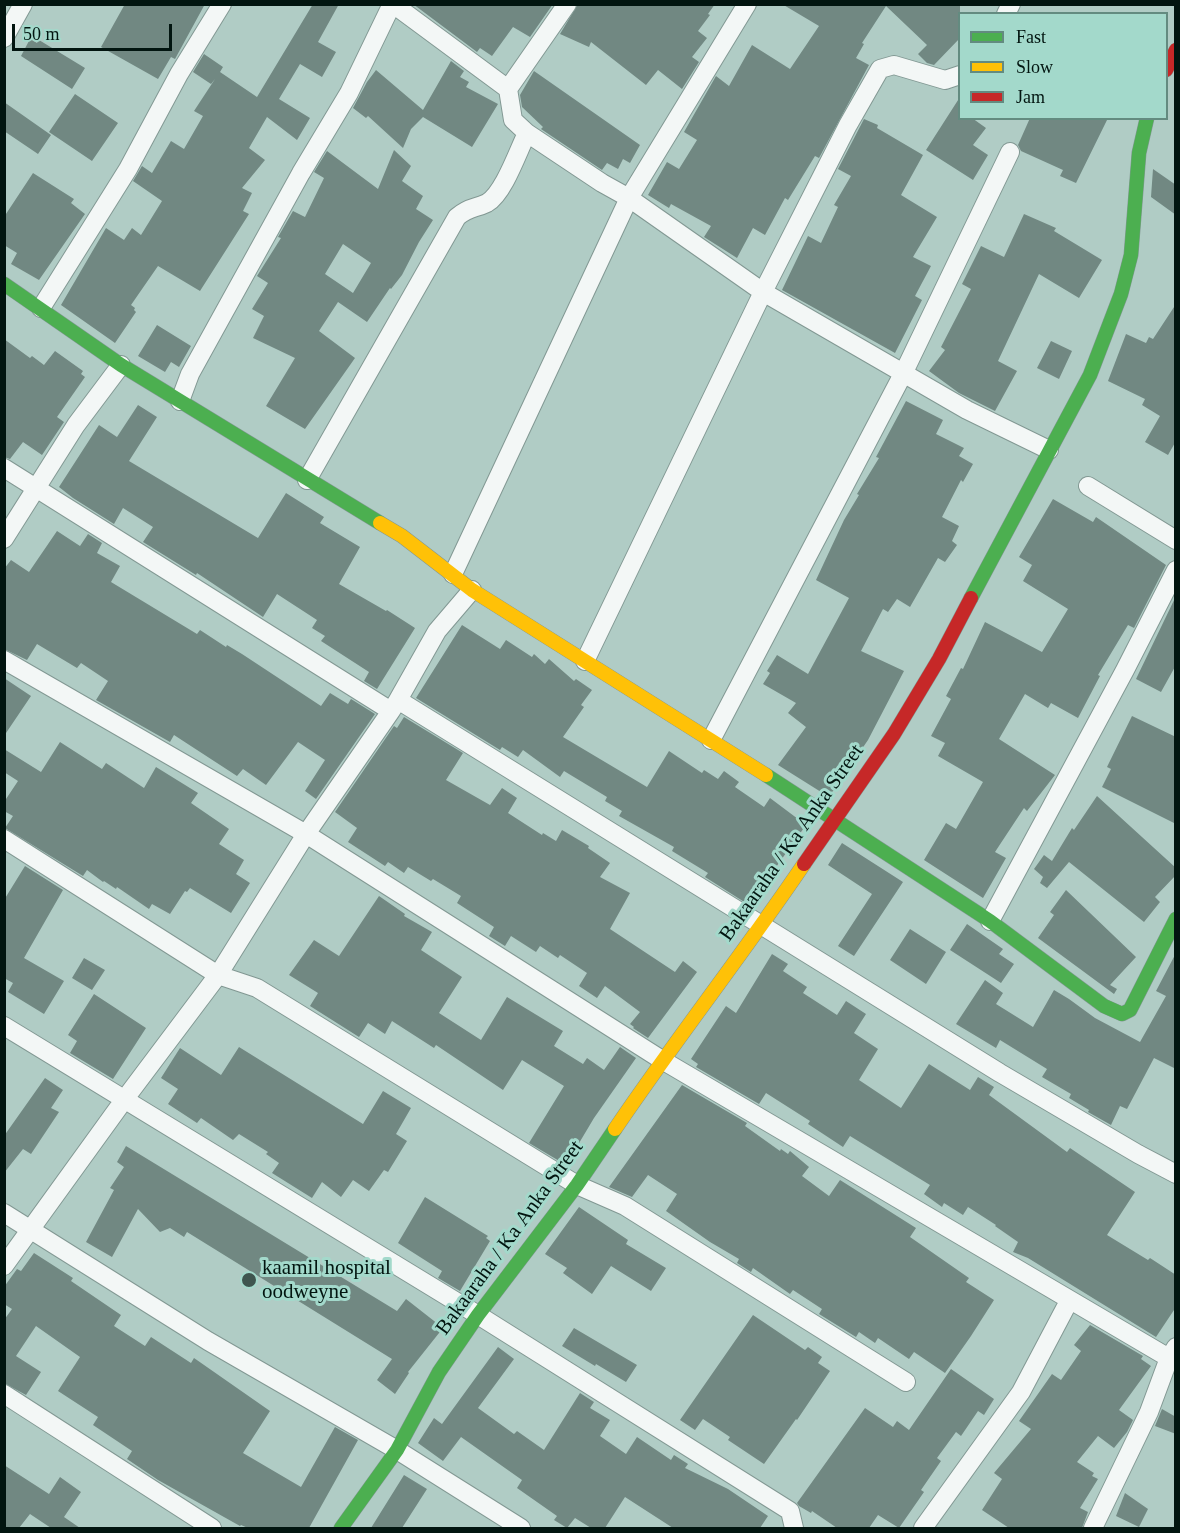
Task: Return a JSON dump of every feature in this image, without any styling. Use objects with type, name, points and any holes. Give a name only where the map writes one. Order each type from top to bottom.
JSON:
[{"type":"street","points":[[4,38],[23,4]]},
{"type":"street","points":[[41,308],[128,169],[179,74],[222,4]]},
{"type":"street","points":[[180,401],[190,374],[301,173],[349,93],[393,4],[508,89]]},
{"type":"street","points":[[567,4],[508,89],[513,120],[527,133],[602,183],[629,198],[764,292],[967,410],[1049,450]]},
{"type":"street","points":[[453,574],[629,198],[747,4]]},
{"type":"street","points":[[1168,68],[1176,50]]},
{"type":"street","points":[[585,661],[764,292],[848,125],[880,69],[894,64],[945,80],[958,76]]},
{"type":"street","name":"Bakaaraha / Ka Anka Street","points":[[341,1528],[397,1450],[439,1372],[478,1316],[577,1185],[662,1060],[762,926],[834,818],[894,734],[939,659],[1090,375],[1121,294],[1131,255],[1138,163],[1147,120]]},
{"type":"street","points":[[307,480],[457,217],[467,208],[486,203],[498,194],[527,133]]},
{"type":"street","points":[[711,740],[904,372],[1010,152]]},
{"type":"street","points":[[4,284],[121,365],[402,536],[471,590],[834,818],[990,921],[1104,1006],[1122,1014],[1130,1010],[1176,919]]},
{"type":"street","points":[[4,539],[76,426],[121,365]]},
{"type":"street","points":[[4,468],[762,926],[1000,1073],[1176,1174]]},
{"type":"street","points":[[1088,486],[1176,540]]},
{"type":"street","points":[[990,921],[1176,570]]},
{"type":"street","points":[[4,1266],[218,975],[306,834],[395,705],[437,631],[471,590]]},
{"type":"street","points":[[4,660],[306,834],[662,1060],[1069,1300],[1172,1353],[1149,1412],[1093,1528]]},
{"type":"street","points":[[4,839],[218,975],[257,988],[577,1185],[625,1206],[906,1383]]},
{"type":"street","points":[[4,1026],[478,1316],[790,1511],[794,1528]]},
{"type":"street","points":[[4,1213],[208,1341],[397,1450],[522,1528]]},
{"type":"street","points":[[923,1528],[1021,1392],[1069,1300]]},
{"type":"street","points":[[4,1394],[212,1528]]},
{"type":"building","points":[[125,4],[205,4],[175,59],[171,57],[158,79],[101,47]]},
{"type":"building","points":[[313,4],[339,4],[318,42],[336,52],[322,77],[300,64],[279,99],[310,118],[297,140],[267,117],[249,148],[265,160],[242,188],[252,193],[243,211],[249,214],[200,291],[158,266],[131,305],[136,312],[115,343],[61,305],[106,228],[124,240],[132,228],[141,235],[162,201],[133,181],[142,166],[152,173],[171,141],[184,149],[203,116],[194,111],[215,79],[211,84],[193,72],[204,54],[223,67],[220,72],[257,97]]},
{"type":"building","points":[[413,4],[553,4],[530,37],[513,27],[492,56],[480,48],[477,52]]},
{"type":"building","points":[[578,4],[715,4],[698,31],[707,38],[692,57],[699,62],[682,89],[658,70],[646,85],[591,42],[589,47],[560,34]]},
{"type":"building","points":[[782,4],[960,4],[958,40],[934,65],[927,63],[918,54],[927,45],[886,6],[862,43],[864,44],[856,58],[869,65],[819,158],[815,156],[788,200],[785,198],[765,235],[753,228],[737,258],[704,237],[711,226],[671,204],[669,208],[648,195],[667,162],[679,169],[697,140],[684,132],[716,76],[729,86],[752,45],[790,69],[819,26]]},
{"type":"building","points":[[30,39],[37,43],[39,40],[85,68],[72,89],[21,56]]},
{"type":"building","points":[[451,61],[464,71],[460,77],[469,82],[466,87],[498,104],[472,147],[423,117],[411,129],[403,148],[368,116],[366,118],[353,108],[376,70],[423,110]]},
{"type":"building","points":[[534,71],[640,145],[630,163],[623,159],[618,169],[607,163],[602,170],[541,129],[543,127],[522,107],[520,95]]},
{"type":"building","points":[[75,94],[118,123],[92,161],[49,132]]},
{"type":"building","points":[[958,100],[958,120],[975,120],[986,128],[973,145],[988,155],[973,180],[926,150]]},
{"type":"building","points":[[4,102],[51,135],[38,154],[4,131]]},
{"type":"building","points":[[864,119],[878,125],[877,128],[923,155],[901,195],[937,217],[913,257],[931,266],[915,296],[922,300],[895,353],[782,290],[808,236],[821,243],[838,207],[834,205],[851,176],[838,169]]},
{"type":"building","points":[[1029,120],[1107,120],[1076,183],[1060,176],[1063,170],[1021,151],[1018,145]]},
{"type":"building","points":[[394,150],[411,166],[402,181],[423,196],[416,209],[433,220],[402,275],[390,288],[367,322],[338,302],[319,331],[355,358],[305,429],[266,406],[295,358],[253,338],[264,316],[252,309],[268,283],[257,276],[281,238],[278,237],[293,211],[305,217],[324,178],[314,172],[327,151],[378,189]],"holes":[[[343,244],[371,263],[353,293],[325,274]]]},
{"type":"building","points":[[1153,169],[1176,185],[1176,215],[1151,197]]},
{"type":"building","points":[[33,173],[74,199],[71,203],[85,214],[39,280],[11,264],[17,253],[4,245],[4,217]]},
{"type":"building","points":[[1024,214],[1056,228],[1054,231],[1102,260],[1079,298],[1039,274],[998,361],[1017,371],[995,411],[959,393],[929,371],[945,350],[941,347],[971,289],[962,284],[981,246],[1004,257]]},
{"type":"building","points":[[1176,304],[1176,441],[1168,455],[1145,442],[1160,416],[1142,405],[1145,399],[1108,381],[1126,334],[1146,343],[1149,337],[1153,339]]},
{"type":"building","points":[[157,325],[191,346],[179,367],[171,362],[165,372],[138,356]]},
{"type":"building","points":[[4,339],[44,365],[55,351],[83,371],[81,374],[85,377],[57,417],[64,422],[42,455],[23,442],[10,459],[4,457]]},
{"type":"building","points":[[1051,341],[1072,351],[1059,379],[1037,368]]},
{"type":"building","points":[[906,401],[943,420],[936,434],[964,448],[959,456],[973,464],[963,482],[961,480],[942,517],[959,526],[952,541],[957,545],[945,562],[938,558],[910,607],[897,599],[888,612],[883,609],[861,651],[904,671],[868,740],[829,797],[778,765],[806,727],[788,713],[796,703],[763,684],[770,673],[767,671],[777,655],[808,674],[849,598],[816,580],[844,520],[859,495],[857,494],[879,458],[876,457]]},
{"type":"building","points":[[138,405],[157,417],[129,461],[258,538],[286,493],[324,517],[320,523],[360,547],[339,584],[415,628],[377,689],[364,681],[369,672],[321,641],[325,636],[312,628],[317,620],[277,594],[263,617],[197,573],[196,575],[143,542],[153,527],[123,508],[114,524],[59,487],[99,425],[117,437]]},
{"type":"building","points":[[1053,499],[1093,522],[1096,517],[1166,565],[1134,628],[1128,625],[1098,675],[1100,676],[1078,718],[1051,703],[1048,708],[1025,694],[999,739],[1055,775],[1027,811],[1024,808],[995,852],[1006,858],[983,898],[924,860],[946,823],[956,829],[983,782],[938,756],[945,743],[931,736],[951,699],[946,696],[961,668],[963,669],[985,622],[1042,652],[1068,609],[1023,581],[1032,565],[1019,557]]},
{"type":"building","points":[[57,531],[80,546],[88,534],[102,543],[97,553],[120,566],[111,582],[197,634],[200,630],[226,647],[227,645],[321,706],[330,693],[348,704],[351,699],[375,714],[316,799],[305,791],[325,760],[298,742],[266,785],[243,769],[237,776],[174,735],[170,742],[96,700],[108,681],[81,663],[77,668],[37,644],[27,660],[4,649],[4,569],[11,560],[29,572]]},
{"type":"building","points":[[1176,596],[1176,665],[1161,692],[1136,679]]},
{"type":"building","points":[[462,625],[500,649],[506,640],[532,657],[534,654],[545,664],[549,659],[574,681],[576,679],[592,690],[581,705],[584,707],[563,737],[647,787],[669,751],[702,773],[704,770],[718,779],[724,771],[739,782],[735,787],[764,807],[770,798],[806,825],[749,905],[705,877],[708,873],[672,851],[674,847],[619,816],[622,811],[605,801],[607,797],[564,771],[560,777],[523,750],[518,757],[502,747],[500,750],[416,698]]},
{"type":"building","points":[[4,678],[31,696],[4,736]]},
{"type":"building","points":[[1132,716],[1176,737],[1176,824],[1102,787],[1111,769],[1107,767]]},
{"type":"building","points":[[404,717],[463,753],[446,780],[490,805],[502,788],[517,798],[508,813],[542,835],[543,833],[556,841],[562,830],[589,846],[588,848],[610,863],[600,877],[630,893],[610,929],[675,972],[683,961],[697,972],[648,1038],[630,1024],[640,1012],[605,986],[597,998],[579,986],[587,973],[560,955],[558,958],[540,946],[536,952],[511,936],[505,946],[489,936],[494,927],[457,903],[461,896],[408,867],[404,873],[388,862],[385,866],[348,842],[357,828],[335,812],[394,726],[397,728]]},
{"type":"building","points":[[60,742],[102,769],[106,763],[144,788],[156,767],[198,793],[191,803],[229,829],[219,844],[244,860],[236,874],[250,883],[231,913],[190,888],[187,892],[185,891],[170,914],[152,904],[149,909],[87,870],[83,876],[5,828],[13,816],[4,811],[4,802],[18,781],[4,772],[4,749],[41,772]]},
{"type":"building","points":[[1097,796],[1176,868],[1176,875],[1155,897],[1160,902],[1144,922],[1069,862],[1047,888],[1040,883],[1043,877],[1034,869],[1044,855],[1052,861],[1072,828],[1074,830]]},
{"type":"building","points":[[842,843],[903,882],[854,956],[838,946],[872,894],[828,865]]},
{"type":"building","points":[[25,866],[63,890],[24,958],[64,981],[44,1014],[8,992],[13,983],[4,978],[4,900]]},
{"type":"building","points":[[1066,890],[1136,957],[1110,985],[1117,989],[1114,994],[1038,938],[1054,915],[1050,912]]},
{"type":"building","points":[[379,896],[405,914],[404,916],[432,932],[421,950],[462,977],[439,1013],[481,1040],[507,997],[563,1031],[554,1046],[583,1064],[587,1058],[604,1070],[620,1047],[636,1058],[594,1118],[566,1165],[529,1143],[564,1086],[522,1060],[503,1090],[436,1045],[434,1048],[392,1021],[385,1034],[368,1023],[359,1037],[310,1006],[318,993],[289,975],[314,940],[339,956]]},
{"type":"building","points":[[967,924],[1003,949],[999,954],[1014,964],[1001,983],[950,950]]},
{"type":"building","points":[[910,929],[946,952],[926,984],[890,960]]},
{"type":"building","points":[[1176,953],[1176,1069],[1154,1058],[1127,1109],[1120,1106],[1111,1125],[1069,1098],[1071,1094],[1042,1077],[1047,1069],[1000,1040],[996,1048],[956,1024],[985,980],[1003,993],[996,1004],[1033,1027],[1054,990],[1095,1018],[1140,1042],[1166,996],[1156,991]]},
{"type":"building","points":[[772,954],[788,964],[783,971],[807,987],[803,993],[837,1015],[846,1001],[866,1014],[854,1033],[878,1049],[859,1080],[901,1108],[929,1064],[970,1090],[978,1077],[994,1087],[989,1095],[1067,1152],[1070,1148],[1135,1192],[1107,1235],[1176,1275],[1176,1307],[1156,1337],[1028,1258],[1013,1252],[1018,1242],[968,1207],[963,1215],[944,1203],[942,1207],[924,1194],[930,1185],[850,1136],[843,1147],[808,1124],[810,1121],[766,1093],[759,1104],[696,1067],[698,1064],[691,1059],[726,1006],[736,1013]]},
{"type":"building","points":[[84,958],[105,970],[92,990],[72,978]]},
{"type":"building","points":[[94,994],[146,1028],[113,1079],[70,1053],[77,1041],[68,1035]]},
{"type":"building","points":[[239,1047],[363,1124],[383,1091],[411,1108],[396,1134],[407,1141],[388,1172],[384,1170],[369,1191],[353,1180],[341,1197],[322,1182],[312,1198],[272,1173],[279,1163],[266,1154],[268,1152],[239,1134],[233,1140],[201,1118],[197,1123],[168,1104],[178,1089],[161,1078],[180,1048],[221,1075]]},
{"type":"building","points":[[45,1078],[63,1090],[51,1108],[59,1112],[31,1154],[23,1149],[4,1173],[4,1136]]},
{"type":"building","points":[[682,1085],[747,1123],[745,1126],[780,1151],[781,1149],[788,1154],[790,1151],[809,1167],[802,1176],[829,1196],[840,1180],[916,1228],[910,1237],[969,1278],[966,1282],[994,1300],[945,1373],[914,1352],[909,1359],[878,1338],[875,1343],[859,1332],[856,1337],[819,1314],[822,1309],[793,1290],[790,1294],[753,1268],[751,1272],[737,1263],[739,1259],[666,1211],[677,1194],[648,1175],[632,1197],[609,1187]]},
{"type":"building","points":[[126,1146],[397,1311],[406,1299],[443,1328],[408,1372],[395,1394],[377,1380],[392,1359],[187,1232],[184,1237],[170,1228],[160,1232],[138,1209],[112,1257],[86,1242],[114,1190],[110,1188],[124,1167],[117,1162]]},
{"type":"building","points":[[425,1197],[488,1236],[486,1238],[490,1241],[460,1291],[438,1278],[442,1271],[398,1243]]},
{"type":"building","points":[[579,1207],[628,1240],[626,1244],[666,1268],[651,1291],[611,1266],[592,1294],[563,1273],[567,1268],[545,1254]]},
{"type":"building","points":[[34,1253],[73,1278],[71,1281],[121,1315],[114,1326],[145,1346],[151,1337],[191,1363],[194,1358],[270,1411],[243,1453],[301,1487],[335,1427],[358,1440],[309,1528],[240,1526],[158,1480],[127,1459],[132,1451],[93,1425],[98,1417],[58,1391],[80,1357],[36,1326],[16,1356],[41,1372],[26,1395],[4,1383],[4,1320],[12,1309],[4,1304],[4,1287],[17,1269],[21,1271]]},
{"type":"building","points":[[753,1315],[805,1350],[808,1347],[822,1357],[818,1363],[830,1371],[764,1464],[728,1440],[730,1437],[703,1419],[695,1430],[680,1420]]},
{"type":"building","points":[[1090,1325],[1143,1356],[1141,1359],[1151,1366],[1119,1410],[1133,1420],[1114,1448],[1098,1436],[1077,1462],[1094,1473],[1092,1476],[1098,1479],[1080,1508],[1088,1512],[1082,1528],[1009,1528],[982,1510],[1002,1479],[994,1473],[1031,1429],[1019,1421],[1052,1374],[1061,1380],[1081,1351],[1074,1345]]},
{"type":"building","points":[[574,1328],[637,1365],[626,1382],[562,1346]]},
{"type":"building","points":[[498,1347],[514,1359],[478,1408],[514,1434],[517,1431],[544,1450],[580,1393],[594,1402],[590,1408],[610,1420],[600,1436],[626,1454],[637,1437],[671,1460],[674,1455],[688,1464],[685,1468],[728,1489],[768,1516],[760,1528],[673,1528],[625,1497],[605,1528],[591,1528],[575,1518],[567,1528],[554,1520],[557,1516],[517,1488],[522,1480],[461,1437],[443,1461],[418,1443],[434,1418],[442,1424]]},
{"type":"building","points":[[951,1369],[994,1399],[984,1415],[978,1411],[961,1436],[956,1432],[937,1458],[941,1461],[921,1490],[924,1492],[899,1528],[878,1515],[869,1528],[837,1528],[812,1511],[811,1513],[799,1506],[797,1503],[865,1408],[893,1427],[897,1421],[909,1430]]},
{"type":"building","points":[[1162,1409],[1176,1417],[1176,1434],[1155,1426]]},
{"type":"building","points":[[4,1465],[49,1494],[60,1477],[81,1492],[64,1517],[80,1528],[51,1528],[30,1514],[19,1528],[4,1528]]},
{"type":"building","points":[[404,1475],[427,1489],[402,1528],[371,1528]]},
{"type":"building","points":[[1125,1493],[1148,1509],[1139,1527],[1116,1516]]},
{"type":"traffic: fast","points":[[971,598],[1090,375],[1121,294],[1131,255],[1139,153],[1147,120]]},
{"type":"traffic: fast","points":[[4,284],[121,365],[380,523]]},
{"type":"traffic: fast","points":[[766,775],[990,921],[1104,1006],[1122,1014],[1130,1010],[1176,919]]},
{"type":"traffic: fast","points":[[341,1528],[397,1450],[439,1372],[478,1315],[577,1185],[615,1129]]},
{"type":"traffic: slow","points":[[380,523],[402,536],[472,590],[766,775]]},
{"type":"traffic: slow","points":[[615,1129],[804,864]]},
{"type":"traffic: jam","points":[[1168,66],[1176,50]]},
{"type":"traffic: jam","points":[[804,864],[894,734],[939,659],[971,598]]},
{"type":"place","name":"kaamil hospital oodweyne","points":[[249,1280]]}]
